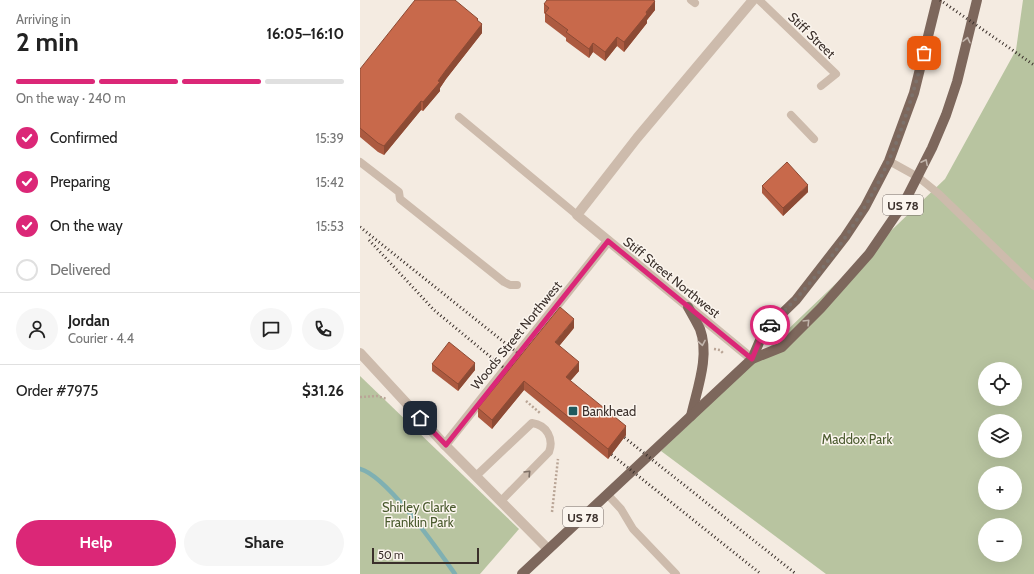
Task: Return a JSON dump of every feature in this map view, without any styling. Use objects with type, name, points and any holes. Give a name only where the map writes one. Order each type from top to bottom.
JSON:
[{"type":"main road","name":"US 78","points":[[752,359],[764,330],[796,300],[846,237],[865,207],[889,161],[914,93],[937,0]]},
{"type":"main road","name":"US 78","points":[[522,574],[752,359],[782,347],[846,282],[869,254],[904,203],[932,148],[957,82],[977,0]]},
{"type":"main road","points":[[688,307],[700,330],[704,349],[702,370],[691,416]]},
{"type":"street","points":[[577,215],[637,138],[753,0]]},
{"type":"street","name":"Stiff Street Northwest","points":[[577,215],[752,359]]},
{"type":"street","name":"Woods Street Northwest","points":[[446,445],[608,241]]},
{"type":"street","points":[[360,353],[446,445],[548,549]]},
{"type":"lane","name":"Stiff Street","points":[[759,0],[836,74],[821,86]]},
{"type":"lane","points":[[790,115],[814,139]]},
{"type":"lane","points":[[459,117],[577,215]]},
{"type":"lane","points":[[889,161],[918,177],[939,194],[1034,286]]},
{"type":"lane","points":[[360,162],[398,192],[400,199],[504,282],[510,285],[517,285]]},
{"type":"lane","points":[[476,476],[532,423],[538,424],[547,432],[551,438],[549,452],[501,501]]},
{"type":"lane","points":[[608,495],[621,509],[633,529],[676,574]]},
{"type":"path","points":[[720,350],[723,353]]},
{"type":"green space","name":"Maddox Park","points":[[1023,0],[1034,0],[1034,574],[826,574],[661,451],[945,179],[1016,50]]},
{"type":"green space","name":"Shirley Clarke Franklin Park","points":[[360,376],[519,529],[480,574],[360,574]]},
{"type":"building","points":[[415,0],[455,0],[482,24],[438,81],[440,82],[423,102],[421,101],[384,146],[360,128],[360,69]]},
{"type":"building","points":[[547,0],[655,1],[646,12],[647,14],[624,42],[617,37],[605,52],[593,43],[589,49],[566,32],[568,30],[545,13],[549,8],[544,4]]},
{"type":"building","points":[[787,162],[808,185],[783,208],[762,186]]},
{"type":"building","points":[[560,307],[574,319],[555,342],[579,362],[566,377],[626,426],[608,449],[524,381],[492,420],[478,408]]},
{"type":"building","points":[[449,342],[475,363],[458,384],[432,364]]},
{"type":"waterway","points":[[360,469],[384,485],[397,499],[425,532],[455,574]]},
{"type":"railway","points":[[940,0],[1034,65]]},
{"type":"railway","points":[[360,227],[529,362]]},
{"type":"railway","points":[[369,240],[434,310],[516,378]]},
{"type":"railway","points":[[615,430],[796,574]]},
{"type":"railway","points":[[602,447],[761,574]]},
{"type":"way so far","points":[[770,325],[796,300],[822,269],[846,237],[865,207],[889,161],[903,126],[914,93],[924,53]]},
{"type":"place","name":"Bankhead","points":[[573,411]]},
{"type":"route","points":[[420,418],[446,445],[608,241],[752,359],[764,330],[770,325]]}]
